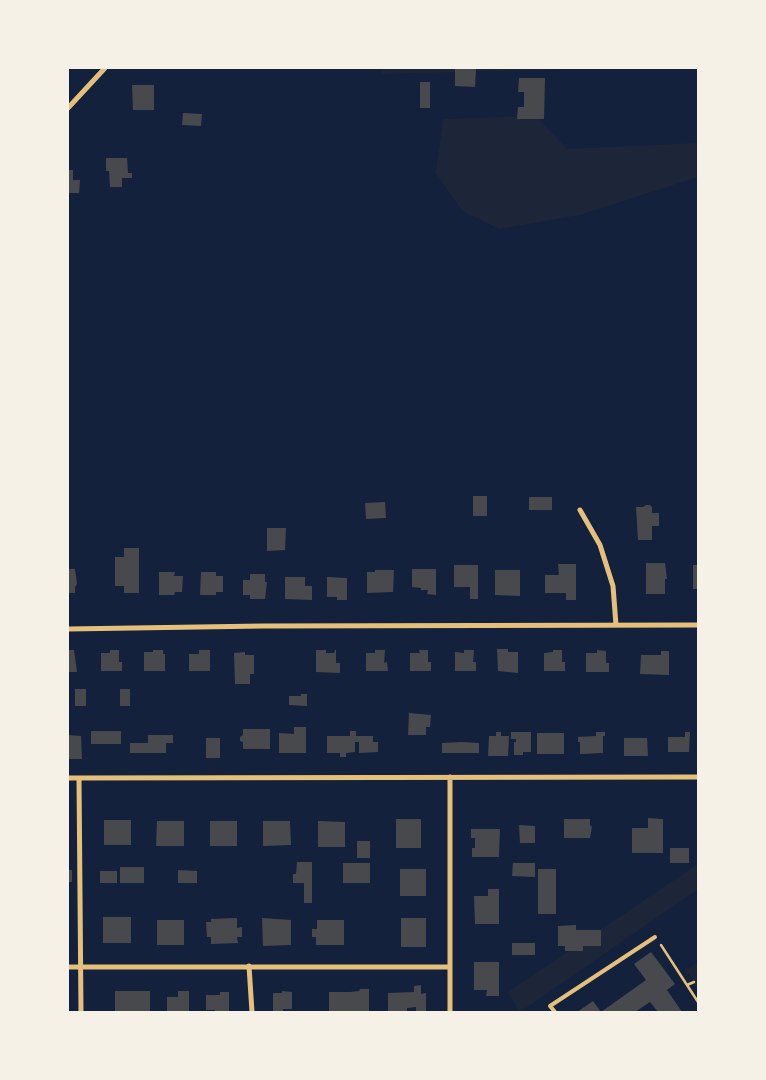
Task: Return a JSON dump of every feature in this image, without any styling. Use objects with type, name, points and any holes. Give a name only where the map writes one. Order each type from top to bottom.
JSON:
[{"type":"street","points":[[68,108],[105,68]]},
{"type":"street","points":[[580,510],[600,545],[613,586],[616,625]]},
{"type":"street","points":[[68,629],[263,626],[698,625]]},
{"type":"street","points":[[450,777],[450,1012]]},
{"type":"street","points":[[68,778],[698,777]]},
{"type":"street","points":[[79,778],[81,1012]]},
{"type":"street","points":[[249,966],[252,1012]]},
{"type":"street","points":[[68,967],[450,967]]},
{"type":"lane","points":[[555,1012],[550,1006],[655,937]]},
{"type":"path","points":[[655,937],[698,1002]]},
{"type":"path","points":[[687,985],[694,982]]},
{"type":"shaded area","points":[[383,68],[612,68],[381,74]]},
{"type":"shaded area","points":[[536,116],[567,149],[698,143],[698,177],[580,215],[499,229],[462,211],[436,173],[443,119]]},
{"type":"shaded area","points":[[698,864],[698,889],[520,1012],[508,992]]},
{"type":"shaded area","points":[[698,962],[698,989],[686,970]]},
{"type":"building","points":[[455,69],[476,69],[475,87],[455,86]]},
{"type":"building","points":[[519,78],[545,78],[544,119],[517,119],[518,107],[524,107],[524,92],[518,92]]},
{"type":"building","points":[[420,82],[430,82],[430,108],[420,108]]},
{"type":"building","points":[[132,85],[154,85],[154,110],[133,110]]},
{"type":"building","points":[[183,113],[202,114],[201,126],[182,125]]},
{"type":"building","points":[[106,158],[127,158],[128,173],[132,173],[132,178],[122,178],[122,187],[110,187],[109,171],[106,171]]},
{"type":"building","points":[[68,170],[73,170],[73,180],[80,180],[79,193],[68,193]]},
{"type":"building","points":[[473,496],[487,496],[487,516],[473,516]]},
{"type":"building","points":[[529,497],[552,497],[552,510],[529,510]]},
{"type":"building","points":[[385,502],[386,518],[366,519],[365,503]]},
{"type":"building","points":[[646,505],[652,507],[652,513],[659,513],[659,526],[652,526],[652,540],[638,540],[636,507]]},
{"type":"building","points":[[267,528],[286,528],[285,550],[267,551]]},
{"type":"building","points":[[124,548],[139,548],[139,593],[124,593],[124,586],[115,586],[115,557],[124,557]]},
{"type":"building","points":[[646,563],[665,563],[667,579],[665,579],[665,594],[646,594]]},
{"type":"building","points":[[558,564],[576,564],[576,600],[566,600],[566,593],[545,593],[545,575],[559,575]]},
{"type":"building","points":[[454,565],[478,565],[478,599],[470,599],[470,587],[454,587]]},
{"type":"building","points":[[693,565],[698,565],[698,589],[693,589]]},
{"type":"building","points":[[68,569],[75,569],[77,584],[75,593],[68,593]]},
{"type":"building","points":[[412,569],[436,569],[436,595],[427,594],[428,590],[412,587]]},
{"type":"building","points":[[375,570],[394,570],[393,592],[367,593],[367,572],[375,572]]},
{"type":"building","points":[[495,570],[520,570],[520,596],[495,595]]},
{"type":"building","points":[[159,572],[175,572],[174,576],[183,576],[182,592],[175,592],[174,595],[159,595]]},
{"type":"building","points":[[201,572],[216,572],[216,576],[223,576],[223,592],[216,592],[216,595],[200,595]]},
{"type":"building","points":[[250,574],[265,574],[265,582],[267,582],[265,599],[250,599],[250,595],[243,595],[243,580],[250,580]]},
{"type":"building","points":[[285,577],[305,577],[305,586],[312,586],[312,600],[285,599]]},
{"type":"building","points":[[327,577],[347,578],[347,600],[327,597]]},
{"type":"building","points":[[497,649],[508,649],[508,652],[518,652],[518,673],[498,671]]},
{"type":"building","points":[[68,650],[74,650],[77,672],[68,672]]},
{"type":"building","points":[[110,650],[119,650],[119,662],[122,662],[122,671],[101,671],[101,653],[110,653]]},
{"type":"building","points":[[153,650],[163,650],[163,654],[165,654],[165,671],[144,671],[144,652],[153,652]]},
{"type":"building","points":[[199,650],[210,650],[210,671],[189,671],[189,654],[199,654]]},
{"type":"building","points":[[316,650],[326,650],[326,653],[334,653],[336,650],[336,663],[340,663],[340,673],[316,672]]},
{"type":"building","points":[[375,650],[385,650],[384,663],[387,662],[388,671],[366,671],[366,653],[375,653]]},
{"type":"building","points":[[419,650],[428,650],[428,662],[431,662],[431,671],[410,671],[410,653],[420,653]]},
{"type":"building","points":[[464,650],[474,650],[473,662],[476,662],[476,671],[455,671],[455,652],[464,653]]},
{"type":"building","points":[[553,650],[562,650],[562,662],[565,662],[565,671],[544,671],[544,653],[553,652]]},
{"type":"building","points":[[597,650],[606,651],[606,663],[609,663],[609,672],[586,672],[586,653],[597,653]]},
{"type":"building","points":[[661,651],[669,651],[669,675],[640,674],[641,655],[661,655]]},
{"type":"building","points":[[245,652],[245,655],[254,655],[254,674],[250,674],[250,684],[235,684],[234,653]]},
{"type":"building","points":[[75,689],[86,689],[86,706],[75,706]]},
{"type":"building","points":[[120,689],[130,689],[130,706],[120,706]]},
{"type":"building","points":[[301,694],[307,694],[307,706],[289,705],[289,696],[301,696]]},
{"type":"building","points":[[409,713],[431,715],[430,727],[426,727],[426,735],[408,735]]},
{"type":"building","points":[[294,727],[306,727],[306,753],[279,753],[279,733],[294,734]]},
{"type":"building","points":[[243,729],[270,729],[270,749],[243,749],[243,742],[240,741],[240,737],[243,735]]},
{"type":"building","points":[[91,731],[121,731],[121,744],[91,744]]},
{"type":"building","points":[[350,731],[356,731],[356,736],[373,736],[373,742],[378,742],[378,752],[359,753],[359,742],[355,742],[355,752],[346,753],[346,757],[340,757],[340,753],[327,753],[327,736],[350,736]]},
{"type":"building","points":[[496,732],[501,732],[501,736],[509,736],[508,756],[488,756],[489,736],[496,736]]},
{"type":"building","points":[[511,732],[531,732],[531,752],[523,752],[523,755],[514,755],[514,742],[516,742],[516,739],[511,739]]},
{"type":"building","points":[[596,732],[605,732],[605,736],[603,736],[603,753],[580,754],[578,737],[596,736]]},
{"type":"building","points":[[685,732],[690,732],[689,752],[668,752],[668,737],[685,737]]},
{"type":"building","points":[[537,733],[564,733],[564,754],[537,754]]},
{"type":"building","points":[[68,735],[81,736],[82,759],[68,759]]},
{"type":"building","points":[[148,735],[173,735],[173,743],[166,743],[166,753],[130,753],[130,743],[148,743]]},
{"type":"building","points":[[206,738],[220,738],[220,758],[206,758]]},
{"type":"building","points":[[624,738],[647,738],[648,756],[624,756]]},
{"type":"building","points":[[442,743],[479,743],[479,753],[442,753]]},
{"type":"building","points":[[648,818],[663,819],[663,853],[632,853],[632,828],[648,828]]},
{"type":"building","points":[[396,819],[421,819],[421,848],[396,848]]},
{"type":"building","points":[[564,819],[590,819],[592,827],[590,838],[564,838]]},
{"type":"building","points":[[104,820],[131,820],[131,845],[104,845]]},
{"type":"building","points":[[157,821],[184,821],[184,846],[156,846]]},
{"type":"building","points":[[210,821],[237,821],[237,846],[210,846]]},
{"type":"building","points":[[263,821],[290,821],[291,845],[263,846]]},
{"type":"building","points":[[318,821],[345,822],[345,847],[318,847]]},
{"type":"building","points":[[519,825],[535,826],[535,843],[520,843]]},
{"type":"building","points":[[471,829],[500,829],[499,857],[472,857],[472,848],[475,848],[475,838],[471,838]]},
{"type":"building","points":[[357,841],[370,841],[370,858],[357,858]]},
{"type":"building","points":[[670,848],[689,848],[689,863],[670,863]]},
{"type":"building","points":[[297,862],[312,862],[312,903],[304,903],[304,883],[293,883],[293,874],[296,874]]},
{"type":"building","points":[[343,863],[370,863],[370,883],[343,883]]},
{"type":"building","points":[[513,863],[535,863],[535,877],[512,876]]},
{"type":"building","points":[[120,867],[144,867],[144,883],[120,883]]},
{"type":"building","points":[[400,869],[426,869],[426,896],[400,896]]},
{"type":"building","points":[[538,869],[556,869],[556,914],[538,914]]},
{"type":"building","points":[[68,870],[72,870],[72,882],[68,882]]},
{"type":"building","points":[[178,870],[197,871],[197,883],[178,883]]},
{"type":"building","points":[[100,871],[117,871],[117,883],[100,883]]},
{"type":"building","points":[[488,889],[499,889],[499,924],[475,924],[474,896],[488,896]]},
{"type":"building","points":[[103,917],[131,917],[131,943],[103,943]]},
{"type":"building","points":[[237,918],[237,928],[242,927],[242,937],[237,937],[238,943],[211,944],[211,937],[207,937],[206,922],[211,922],[211,919]]},
{"type":"building","points":[[262,918],[291,920],[291,945],[263,946]]},
{"type":"building","points":[[401,918],[426,918],[426,947],[401,947]]},
{"type":"building","points":[[157,920],[184,920],[184,945],[157,945]]},
{"type":"building","points":[[317,920],[344,920],[344,945],[316,945],[316,937],[312,937],[312,929],[317,929]]},
{"type":"building","points":[[576,925],[576,930],[601,930],[601,946],[583,946],[583,951],[565,951],[565,946],[558,946],[558,926]]},
{"type":"building","points":[[512,943],[535,943],[535,955],[512,955]]},
{"type":"building","points":[[651,952],[675,984],[667,990],[682,1012],[658,1012],[650,1002],[635,1012],[601,1012],[646,980],[634,964]]},
{"type":"building","points":[[474,962],[499,962],[499,996],[486,996],[487,990],[474,990]]},
{"type":"building","points":[[421,985],[421,994],[426,993],[426,1012],[416,1012],[416,1007],[407,1008],[407,1012],[388,1012],[388,993],[414,992],[414,986]]},
{"type":"building","points":[[360,989],[369,989],[369,1012],[329,1012],[329,992],[350,992],[359,991]]},
{"type":"building","points":[[115,991],[150,991],[150,1012],[115,1012]]},
{"type":"building","points":[[178,991],[189,991],[189,1012],[167,1012],[167,997],[178,997]]},
{"type":"building","points":[[282,991],[292,992],[292,1009],[283,1009],[283,1012],[273,1012],[273,993],[282,993]]},
{"type":"building","points":[[220,992],[229,992],[229,1012],[206,1010],[206,995],[220,995]]},
{"type":"building","points":[[593,1001],[601,1012],[577,1012]]}]
